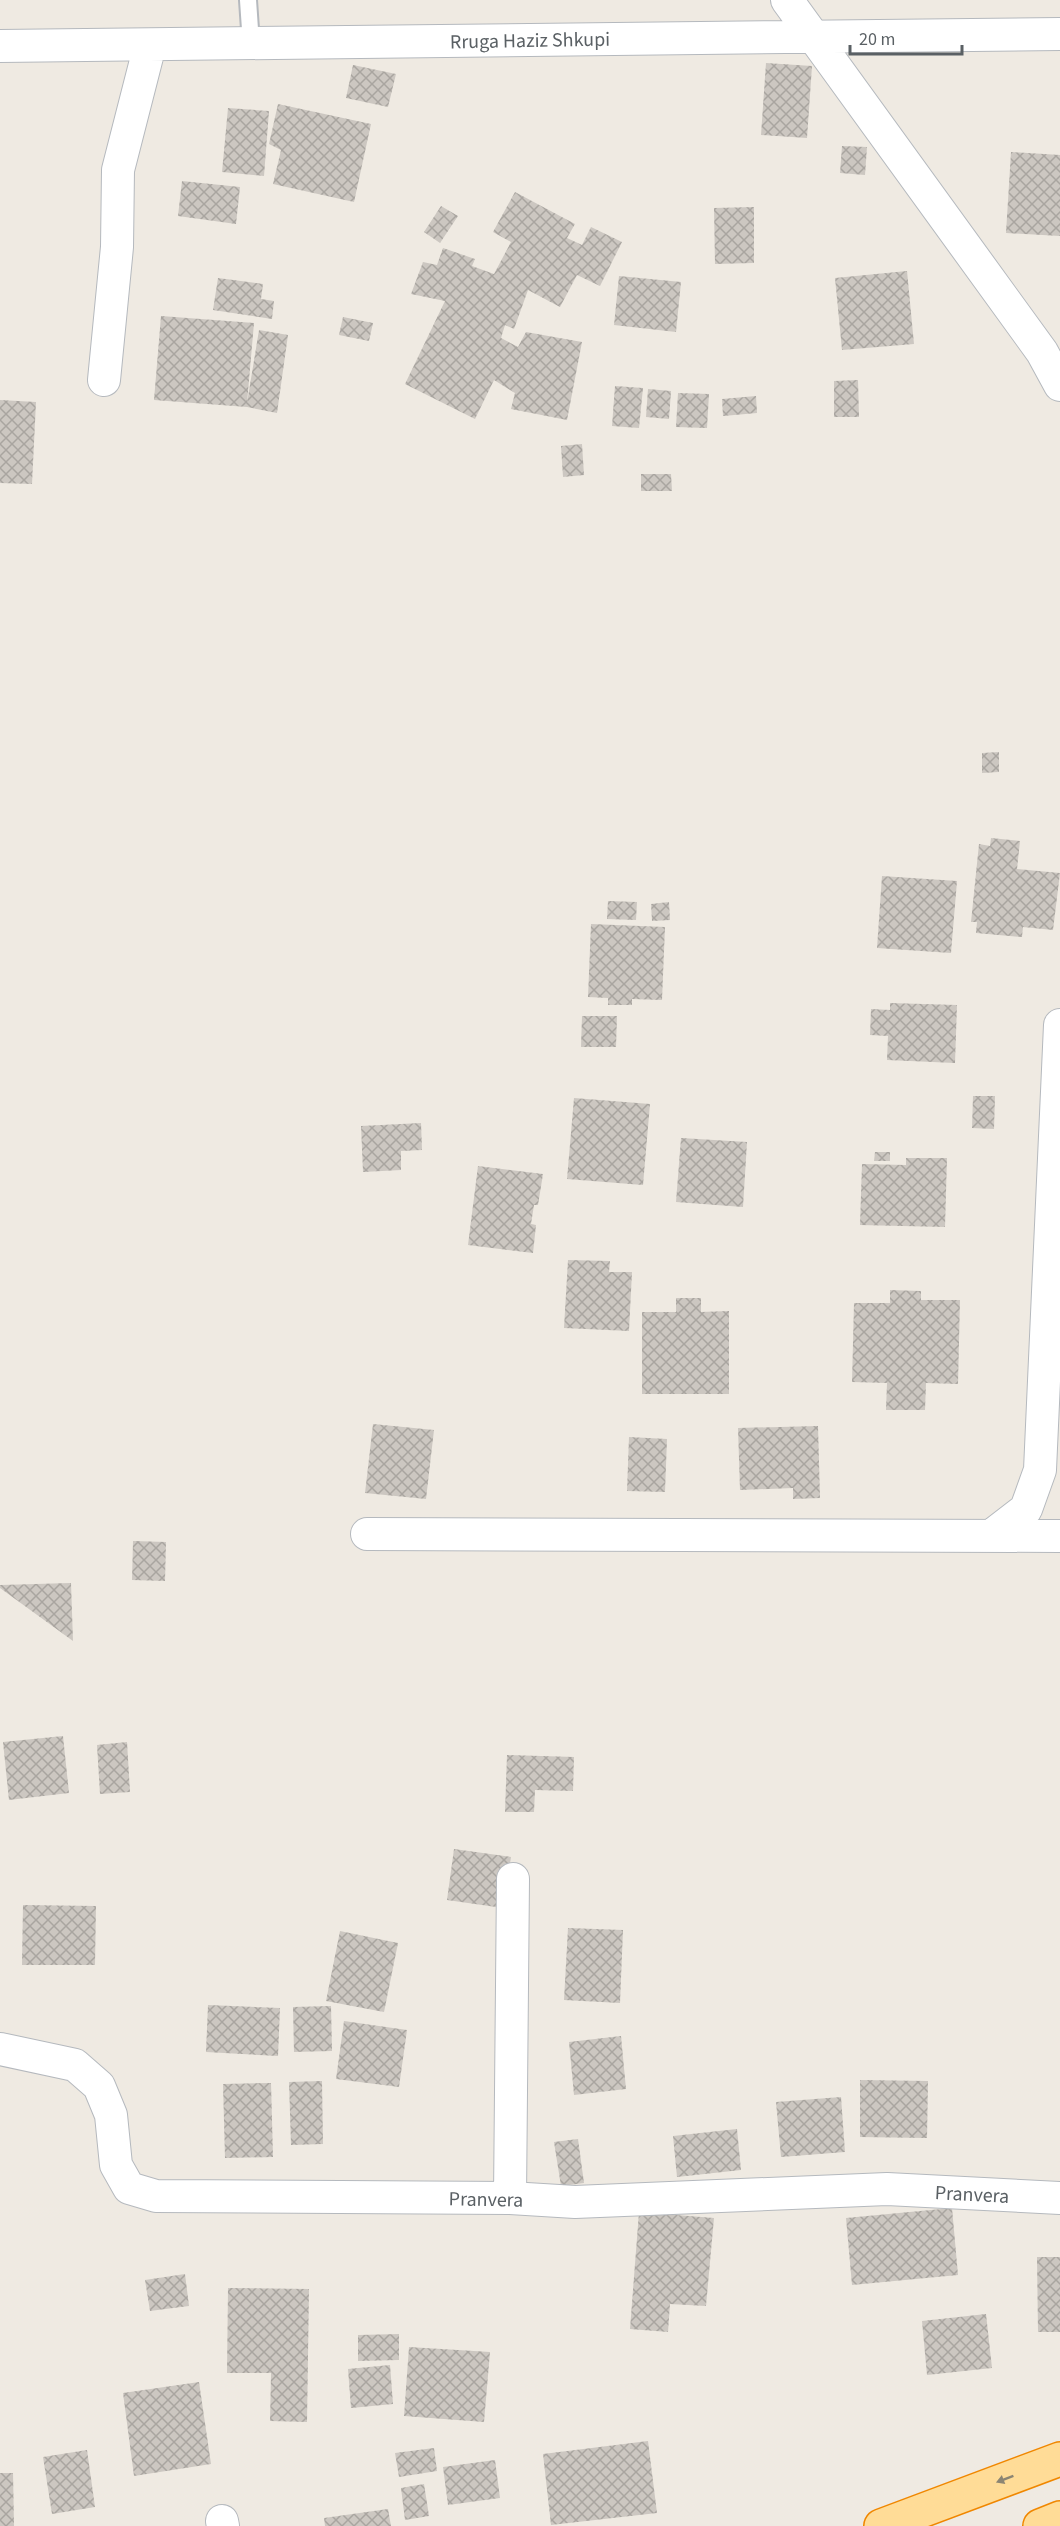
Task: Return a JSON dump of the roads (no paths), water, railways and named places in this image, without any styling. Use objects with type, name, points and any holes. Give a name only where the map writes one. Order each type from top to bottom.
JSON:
[{"type":"highway","points":[[881,2526],[1060,2459]]},
{"type":"highway","points":[[1040,2526],[1060,2518]]},
{"type":"street","points":[[787,0],[1042,352],[1060,385]]},
{"type":"street","name":"Rruga Haziz Shkupi","points":[[0,46],[1060,34]]},
{"type":"street","points":[[104,380],[117,247],[118,170],[150,45]]},
{"type":"street","points":[[991,1536],[1026,1509],[1040,1470],[1060,1025]]},
{"type":"street","points":[[367,1534],[1060,1536]]},
{"type":"street","points":[[510,2198],[513,1880]]},
{"type":"street","name":"Pranvera","points":[[0,2049],[75,2065],[99,2086],[111,2115],[116,2165],[129,2188],[156,2196],[510,2198],[575,2202],[887,2189],[1060,2198]]},
{"type":"lane","points":[[248,0],[250,44]]}]
